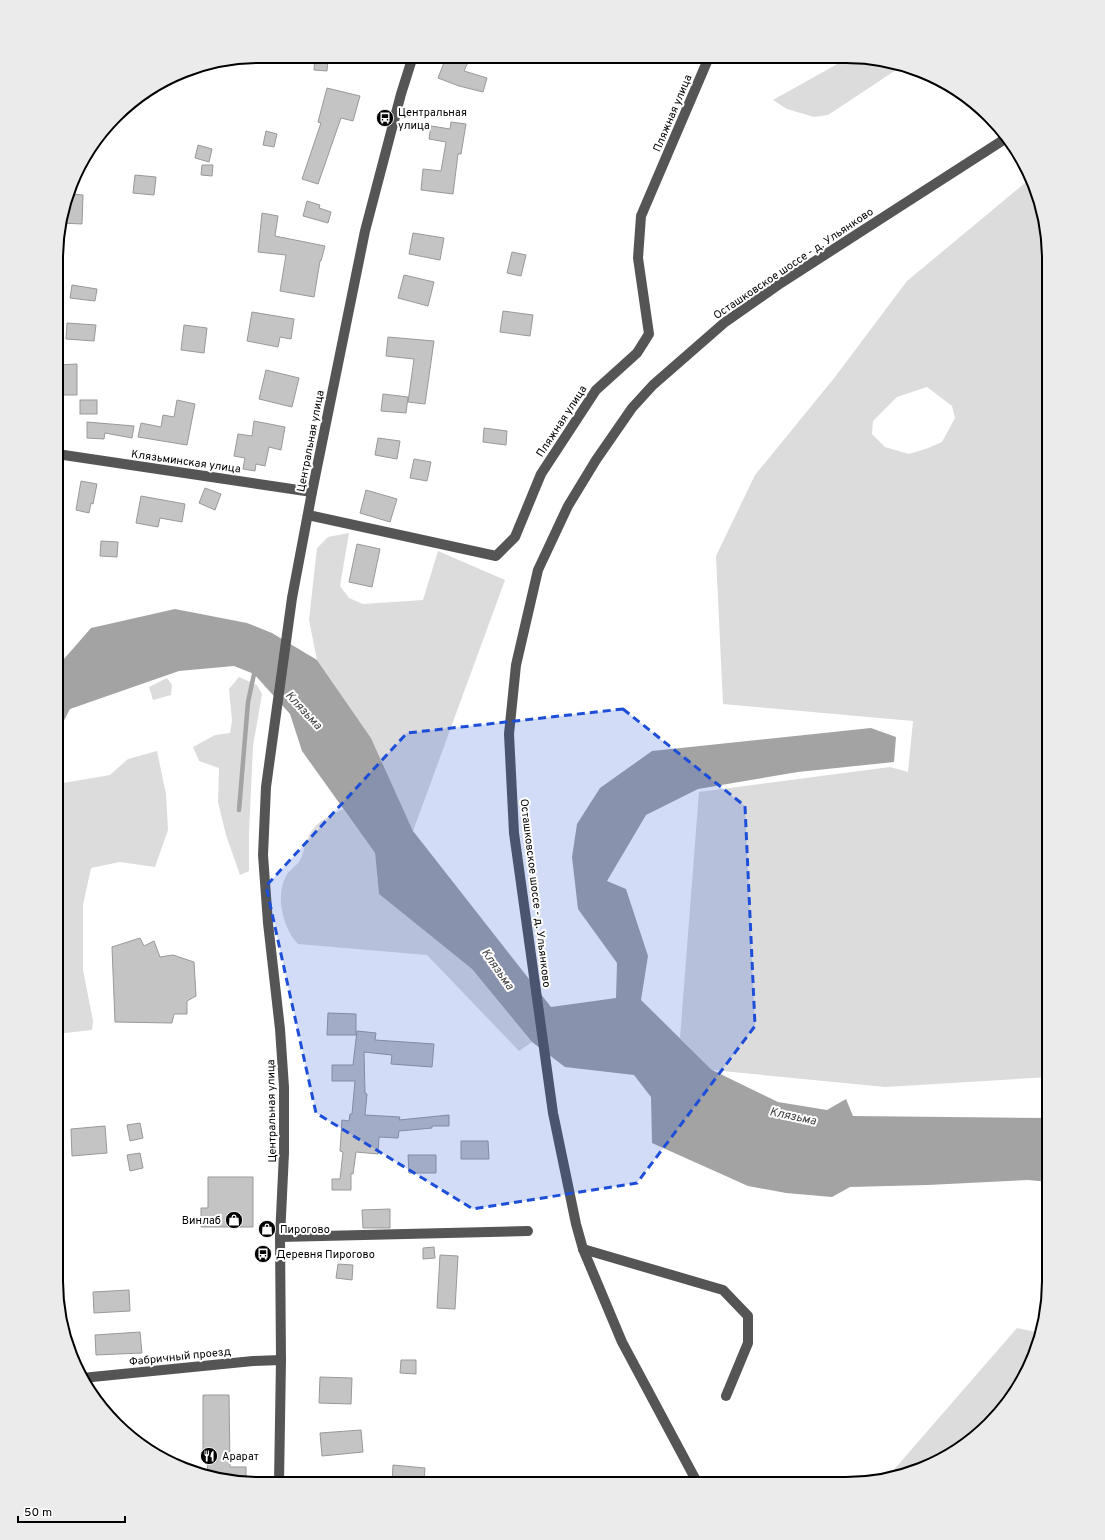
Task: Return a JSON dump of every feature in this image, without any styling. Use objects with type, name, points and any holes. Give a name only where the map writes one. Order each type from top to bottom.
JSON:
[{"type":"street","name":"Центральная улица","points":[[280,1477],[280,1237],[284,1153],[284,1087],[280,1028],[268,923],[263,855],[266,787],[271,740],[292,598],[312,492],[365,231],[401,94],[411,63]]},
{"type":"street","name":"Пляжная улица","points":[[308,515],[496,556],[514,537],[541,474],[596,390],[637,353],[649,334],[638,258],[641,216],[706,63]]},
{"type":"street","name":"Осташковское шоссе - д. Ульянково","points":[[694,1477],[622,1342],[583,1249],[576,1224],[553,1113],[514,833],[509,734],[516,665],[538,570],[568,506],[605,447],[632,408],[653,385],[724,323],[781,283],[1002,141]]},
{"type":"street","name":"Клязьминская улица","points":[[63,455],[312,492]]},
{"type":"street","points":[[280,1237],[528,1231]]},
{"type":"street","points":[[583,1249],[723,1290],[733,1300],[748,1316],[748,1343],[726,1396]]},
{"type":"street","name":"Фабричный проезд","points":[[88,1377],[281,1360]]},
{"type":"highlighted area","points":[[623,709],[745,806],[755,1026],[637,1183],[473,1209],[316,1113],[266,886],[407,733]]},
{"type":"shaded area","points":[[839,63],[859,63],[896,70],[828,115],[814,117],[787,109],[773,100]]},
{"type":"shaded area","points":[[1026,182],[1035,208],[1042,246],[1042,1077],[885,1087],[712,1070],[680,1038],[699,792],[890,767],[908,772],[913,721],[723,704],[716,556],[755,475],[835,377],[907,281]],"holes":[[[927,387],[952,406],[955,418],[942,442],[909,454],[885,447],[872,434],[873,421],[897,397]]]},
{"type":"shaded area","points":[[349,533],[340,586],[349,598],[363,604],[423,600],[438,551],[505,580],[413,831],[371,738],[317,660],[309,620],[317,548],[328,537]]},
{"type":"shaded area","points":[[239,677],[257,685],[262,694],[253,746],[249,833],[249,871],[240,875],[226,835],[218,802],[219,768],[199,761],[193,747],[215,735],[230,733],[232,721],[229,689]]},
{"type":"shaded area","points":[[167,678],[172,685],[171,695],[153,700],[149,687]]},
{"type":"shaded area","points":[[157,751],[166,794],[168,830],[155,867],[120,862],[91,868],[83,905],[83,970],[93,1021],[92,1030],[63,1033],[63,783],[110,775],[128,759]]},
{"type":"shaded area","points":[[343,809],[375,853],[379,894],[472,969],[532,1042],[519,1051],[427,955],[298,944],[293,938],[288,930],[282,912],[281,893],[286,876],[301,858],[306,842],[317,824]]},
{"type":"shaded area","points":[[1017,1328],[1035,1332],[1032,1344],[1016,1379],[1002,1400],[985,1420],[965,1437],[944,1451],[909,1467],[893,1471]]},
{"type":"water","name":"Клязьма","points":[[175,609],[247,623],[272,633],[317,660],[371,738],[413,831],[551,1007],[616,998],[617,963],[578,909],[572,857],[577,824],[600,788],[652,751],[871,728],[896,737],[894,762],[798,772],[698,789],[646,815],[607,881],[626,889],[648,956],[641,1000],[712,1070],[778,1102],[827,1110],[846,1099],[853,1116],[1042,1118],[1042,1181],[1028,1180],[850,1187],[832,1197],[786,1193],[748,1186],[652,1143],[651,1097],[634,1075],[565,1067],[532,1042],[472,969],[379,894],[375,853],[302,751],[290,714],[254,674],[234,666],[179,671],[70,709],[63,722],[63,660],[91,628]]},
{"type":"building","points":[[314,63],[328,63],[327,71],[314,70]]},
{"type":"building","points":[[444,63],[468,63],[464,71],[487,78],[483,92],[459,86],[438,78]]},
{"type":"building","points":[[327,88],[360,96],[353,121],[341,118],[318,184],[302,179],[321,123],[318,122]]},
{"type":"building","points":[[451,122],[466,124],[461,154],[458,154],[453,194],[421,190],[423,169],[441,171],[446,142],[429,139],[431,126],[450,129]]},
{"type":"building","points":[[266,131],[277,134],[274,147],[263,145]]},
{"type":"building","points":[[198,145],[212,149],[209,162],[195,158]]},
{"type":"building","points":[[202,165],[213,165],[212,176],[201,175]]},
{"type":"building","points":[[135,175],[156,177],[154,195],[133,193]]},
{"type":"building","points":[[74,194],[83,195],[82,224],[67,223]]},
{"type":"building","points":[[307,201],[320,205],[319,208],[331,212],[328,223],[303,216]]},
{"type":"building","points":[[262,213],[278,216],[275,236],[325,246],[320,261],[314,297],[280,291],[286,255],[258,252]]},
{"type":"building","points":[[413,233],[444,238],[440,260],[409,254]]},
{"type":"building","points":[[512,252],[526,255],[521,276],[507,273]]},
{"type":"building","points":[[404,275],[434,282],[428,306],[398,298]]},
{"type":"building","points":[[72,285],[97,289],[95,301],[70,298]]},
{"type":"building","points":[[503,311],[533,315],[530,336],[500,332]]},
{"type":"building","points":[[252,312],[294,319],[291,339],[280,337],[278,347],[247,341]]},
{"type":"building","points":[[67,323],[96,325],[94,341],[66,339]]},
{"type":"building","points":[[184,325],[207,328],[204,353],[181,350]]},
{"type":"building","points":[[388,337],[434,341],[425,404],[408,402],[414,359],[386,356]]},
{"type":"building","points":[[77,364],[77,395],[63,395],[63,365]]},
{"type":"building","points":[[266,370],[299,378],[292,407],[259,399]]},
{"type":"building","points":[[383,394],[408,397],[406,413],[381,411]]},
{"type":"building","points":[[80,400],[97,400],[97,414],[80,414]]},
{"type":"building","points":[[177,400],[195,404],[187,445],[138,437],[141,423],[161,427],[163,415],[174,417]]},
{"type":"building","points":[[254,421],[285,427],[281,450],[269,447],[265,466],[256,464],[255,471],[243,469],[245,458],[234,456],[238,434],[252,436]]},
{"type":"building","points":[[87,422],[134,426],[132,438],[105,433],[104,439],[87,438]]},
{"type":"building","points":[[484,428],[507,431],[506,445],[483,442]]},
{"type":"building","points":[[378,438],[400,441],[397,459],[375,455]]},
{"type":"building","points":[[414,459],[431,462],[427,481],[410,478]]},
{"type":"building","points":[[81,481],[97,484],[93,504],[91,503],[89,513],[76,510]]},
{"type":"building","points":[[205,488],[221,494],[215,510],[199,503]]},
{"type":"building","points":[[366,490],[397,499],[390,522],[360,513]]},
{"type":"building","points":[[141,496],[185,504],[182,522],[160,518],[158,527],[136,523]]},
{"type":"building","points":[[101,541],[118,542],[117,557],[100,556]]},
{"type":"building","points":[[357,544],[380,549],[372,587],[349,582]]},
{"type":"building","points":[[140,938],[144,946],[154,941],[160,957],[173,955],[194,962],[196,996],[187,1001],[187,1014],[174,1014],[172,1023],[115,1022],[112,947]]},
{"type":"building","points":[[328,1013],[356,1014],[356,1035],[327,1035]]},
{"type":"building","points":[[357,1031],[376,1033],[375,1040],[434,1044],[432,1067],[391,1064],[392,1055],[364,1052],[365,1093],[367,1094],[365,1115],[400,1117],[399,1120],[449,1115],[449,1126],[432,1126],[432,1128],[399,1131],[398,1138],[379,1137],[378,1154],[356,1152],[353,1174],[351,1173],[351,1190],[332,1190],[332,1179],[340,1179],[343,1152],[340,1151],[342,1120],[349,1121],[350,1114],[352,1114],[355,1081],[332,1081],[332,1065],[353,1065]]},
{"type":"building","points":[[140,1123],[143,1138],[130,1141],[127,1125]]},
{"type":"building","points":[[105,1126],[107,1153],[72,1156],[71,1129]]},
{"type":"building","points":[[461,1141],[488,1141],[489,1159],[461,1159]]},
{"type":"building","points":[[140,1153],[143,1168],[130,1171],[127,1155]]},
{"type":"building","points":[[408,1155],[436,1155],[436,1173],[409,1173]]},
{"type":"building","points":[[208,1177],[253,1177],[253,1227],[201,1227],[201,1208],[208,1208]]},
{"type":"building","points":[[390,1209],[390,1228],[363,1228],[362,1210]]},
{"type":"building","points":[[434,1247],[435,1258],[423,1259],[423,1248]]},
{"type":"building","points":[[440,1255],[458,1256],[455,1309],[437,1308]]},
{"type":"building","points":[[338,1264],[353,1265],[352,1280],[336,1278]]},
{"type":"building","points":[[129,1290],[130,1311],[94,1313],[93,1292]]},
{"type":"building","points":[[140,1332],[142,1353],[96,1355],[95,1335]]},
{"type":"building","points":[[401,1360],[416,1360],[416,1374],[400,1373]]},
{"type":"building","points":[[320,1377],[352,1378],[351,1404],[319,1403]]},
{"type":"building","points":[[203,1395],[229,1395],[230,1467],[246,1467],[246,1477],[207,1470],[208,1461],[203,1461]]},
{"type":"building","points":[[361,1430],[363,1452],[322,1456],[320,1433]]},
{"type":"building","points":[[393,1465],[425,1468],[424,1477],[392,1477]]},
{"type":"waterway","points":[[239,810],[248,702],[254,674]]},
{"type":"place","name":"Центральная улица","points":[[385,118]]},
{"type":"place","name":"Винлаб","points":[[234,1220]]},
{"type":"place","name":"Пирогово","points":[[267,1229]]},
{"type":"place","name":"Деревня Пирогово","points":[[263,1254]]},
{"type":"place","name":"Арарат","points":[[209,1456]]}]
